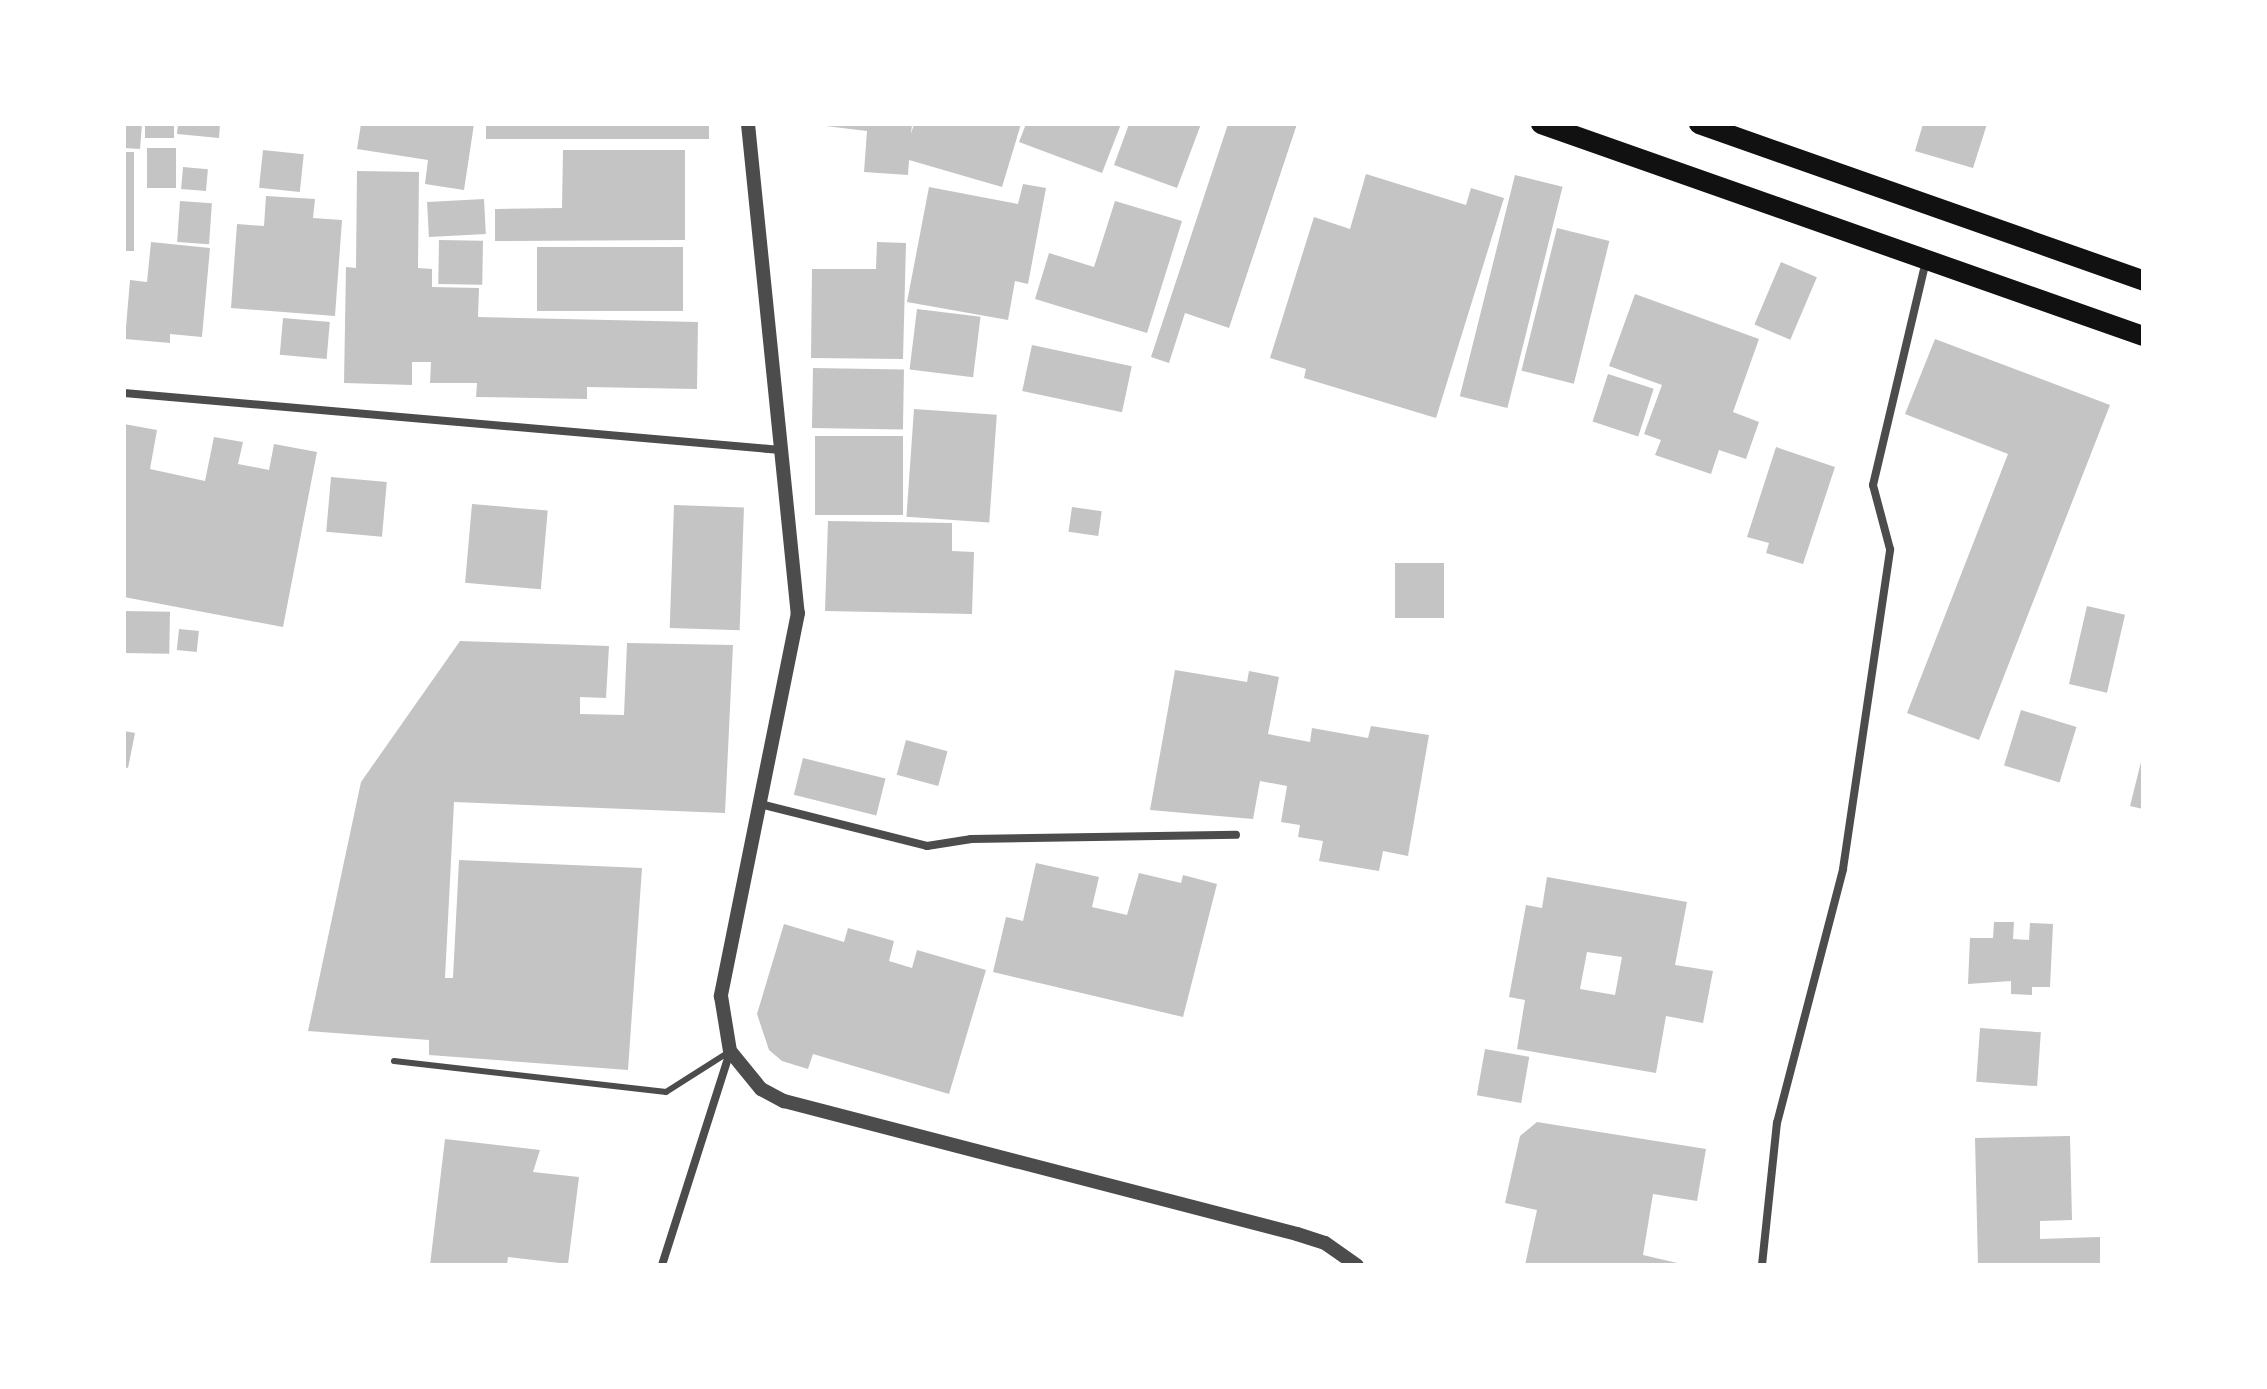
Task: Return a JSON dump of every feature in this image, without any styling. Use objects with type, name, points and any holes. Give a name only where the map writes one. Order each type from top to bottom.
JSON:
[{"type":"main road","points":[[1541,124],[2143,336]]},
{"type":"main road","points":[[1699,124],[2143,280]]},
{"type":"street","points":[[662,1265],[730,1051],[721,996],[764,805],[798,613],[748,124]]},
{"type":"street","points":[[1762,1265],[1777,1123],[1843,869],[1890,549],[1873,485],[1926,260]]},
{"type":"street","points":[[124,393],[781,450]]},
{"type":"street","points":[[764,805],[927,846],[971,839],[1236,835]]},
{"type":"street","points":[[730,1051],[761,1089],[784,1101],[1297,1234],[1325,1243],[1357,1265]]},
{"type":"lane","points":[[394,1061],[666,1092],[730,1051]]},
{"type":"building","points":[[124,124],[142,124],[140,149],[124,148]]},
{"type":"building","points":[[145,124],[174,124],[174,138],[145,138]]},
{"type":"building","points":[[178,124],[220,124],[219,138],[177,134]]},
{"type":"building","points":[[361,124],[474,124],[464,190],[425,184],[428,160],[357,149]]},
{"type":"building","points":[[486,124],[709,124],[709,139],[486,139]]},
{"type":"building","points":[[809,124],[912,124],[911,134],[914,124],[1021,124],[1002,187],[909,160],[908,175],[864,172],[867,131]]},
{"type":"building","points":[[1026,124],[1121,124],[1102,173],[1019,142]]},
{"type":"building","points":[[1129,124],[1201,124],[1177,188],[1114,165]]},
{"type":"building","points":[[1228,124],[1297,124],[1229,328],[1185,313],[1169,363],[1151,357]]},
{"type":"building","points":[[1923,124],[1987,124],[1973,168],[1915,151]]},
{"type":"building","points":[[147,148],[176,148],[176,188],[147,188]]},
{"type":"building","points":[[263,150],[304,154],[300,192],[259,188]]},
{"type":"building","points":[[563,150],[685,150],[685,240],[495,241],[495,209],[562,208]]},
{"type":"building","points":[[124,152],[134,152],[134,251],[124,251]]},
{"type":"building","points":[[183,167],[208,169],[206,191],[181,189]]},
{"type":"building","points":[[357,171],[419,172],[418,268],[432,269],[432,287],[479,288],[478,317],[698,322],[697,389],[587,387],[587,399],[476,397],[477,383],[430,383],[431,362],[412,362],[412,385],[344,383],[346,267],[356,268]]},
{"type":"building","points":[[1366,174],[1466,205],[1471,188],[1504,198],[1436,418],[1304,378],[1306,369],[1270,358],[1314,217],[1350,229]]},
{"type":"building","points":[[1515,175],[1563,187],[1507,408],[1460,396]]},
{"type":"building","points":[[1023,184],[1046,188],[1028,284],[1015,281],[1008,320],[907,302],[929,187],[1018,204]]},
{"type":"building","points":[[266,196],[315,199],[313,218],[342,220],[335,316],[231,308],[237,224],[264,226]]},
{"type":"building","points":[[484,199],[486,234],[429,237],[427,202]]},
{"type":"building","points":[[180,201],[212,203],[209,244],[177,242]]},
{"type":"building","points":[[1115,201],[1182,221],[1147,333],[1035,299],[1049,253],[1094,267]]},
{"type":"building","points":[[1557,228],[1609,241],[1574,384],[1521,371]]},
{"type":"building","points":[[439,240],[483,241],[482,285],[438,284]]},
{"type":"building","points":[[151,242],[210,248],[202,337],[170,334],[170,343],[125,339],[130,280],[147,282]]},
{"type":"building","points":[[877,242],[906,243],[903,359],[811,358],[812,269],[876,269]]},
{"type":"building","points":[[537,247],[683,247],[683,311],[537,311]]},
{"type":"building","points":[[1781,262],[1817,277],[1790,340],[1754,325]]},
{"type":"building","points":[[1635,294],[1759,339],[1733,412],[1759,422],[1746,459],[1719,450],[1711,474],[1655,455],[1661,440],[1644,434],[1662,385],[1609,366]]},
{"type":"building","points":[[917,309],[981,317],[973,377],[910,370]]},
{"type":"building","points":[[283,318],[330,322],[327,359],[280,355]]},
{"type":"building","points":[[1935,339],[2110,405],[1979,740],[1907,713],[2008,454],[1905,414]]},
{"type":"building","points":[[1032,345],[1132,366],[1122,412],[1022,391]]},
{"type":"building","points":[[813,368],[904,370],[903,430],[812,428]]},
{"type":"building","points":[[1608,374],[1654,389],[1638,436],[1593,422]]},
{"type":"building","points":[[914,409],[997,415],[989,523],[906,517]]},
{"type":"building","points":[[124,424],[157,430],[150,469],[205,481],[214,437],[243,442],[238,464],[269,470],[274,444],[317,452],[283,627],[124,597]]},
{"type":"building","points":[[815,436],[903,436],[903,515],[815,515]]},
{"type":"building","points":[[1776,447],[1835,467],[1803,564],[1766,553],[1769,543],[1747,537]]},
{"type":"building","points":[[331,477],[387,482],[382,537],[326,532]]},
{"type":"building","points":[[472,504],[548,511],[541,589],[465,583]]},
{"type":"building","points":[[674,505],[744,507],[740,630],[670,628]]},
{"type":"building","points":[[1072,507],[1102,511],[1098,536],[1069,532]]},
{"type":"building","points":[[828,521],[952,523],[952,551],[974,552],[972,614],[825,611]]},
{"type":"building","points":[[1395,563],[1444,563],[1444,618],[1395,618]]},
{"type":"building","points":[[2087,606],[2125,615],[2107,693],[2069,684]]},
{"type":"building","points":[[124,611],[170,612],[169,654],[124,653]]},
{"type":"building","points":[[179,629],[199,631],[197,652],[177,650]]},
{"type":"building","points":[[460,641],[609,646],[606,698],[580,697],[580,714],[624,715],[627,643],[733,645],[725,813],[454,802],[445,978],[453,978],[459,860],[642,868],[628,1070],[429,1055],[429,1040],[308,1031],[361,782]]},
{"type":"building","points":[[1175,670],[1247,682],[1249,671],[1279,677],[1268,734],[1310,742],[1312,728],[1368,738],[1371,726],[1429,735],[1408,856],[1383,851],[1379,871],[1319,861],[1323,841],[1298,837],[1300,825],[1281,822],[1287,786],[1260,781],[1253,819],[1150,810]]},
{"type":"building","points":[[2021,710],[2076,727],[2060,782],[2004,765]]},
{"type":"building","points":[[124,731],[135,733],[128,768],[124,767]]},
{"type":"building","points":[[906,740],[948,751],[938,786],[897,775]]},
{"type":"building","points":[[803,758],[885,779],[876,815],[794,795]]},
{"type":"building","points":[[2143,758],[2143,809],[2130,806]]},
{"type":"building","points":[[1036,863],[1099,877],[1092,907],[1127,915],[1139,873],[1181,883],[1183,875],[1217,884],[1183,1017],[993,972],[1006,917],[1023,921]]},
{"type":"building","points":[[1547,877],[1687,902],[1675,965],[1713,971],[1703,1023],[1666,1016],[1656,1073],[1517,1049],[1525,1000],[1509,997],[1526,905],[1542,908]],"holes":[[[1587,952],[1622,957],[1615,995],[1580,989]]]},
{"type":"building","points":[[1994,922],[2014,922],[2013,939],[2029,940],[2030,923],[2053,924],[2050,987],[2032,987],[2032,995],[2011,994],[2011,981],[1968,984],[1970,938],[1993,938]]},
{"type":"building","points":[[784,924],[844,942],[848,928],[894,941],[889,961],[912,968],[917,950],[986,970],[949,1094],[813,1054],[808,1069],[782,1061],[769,1050],[757,1014]]},
{"type":"building","points":[[1980,1028],[2041,1032],[2037,1086],[1976,1082]]},
{"type":"building","points":[[1485,1049],[1529,1057],[1521,1103],[1477,1095]]},
{"type":"building","points":[[1537,1122],[1706,1149],[1697,1201],[1653,1194],[1643,1255],[1686,1265],[1525,1265],[1537,1210],[1505,1203],[1520,1136]]},
{"type":"building","points":[[2070,1136],[2072,1220],[2040,1221],[2040,1239],[2100,1237],[2100,1265],[1978,1265],[1975,1138]]},
{"type":"building","points":[[445,1139],[540,1150],[533,1172],[579,1177],[568,1264],[508,1257],[507,1265],[430,1265]]}]
